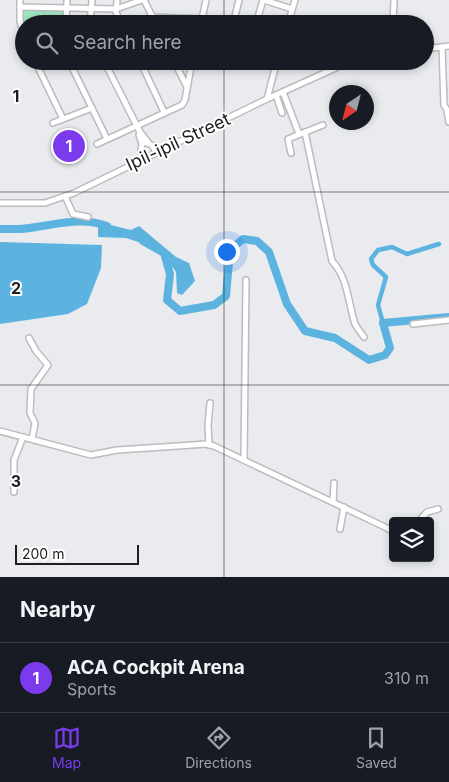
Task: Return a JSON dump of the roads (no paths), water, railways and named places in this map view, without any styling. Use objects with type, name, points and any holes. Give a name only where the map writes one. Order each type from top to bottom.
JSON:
[{"type":"street","points":[[20,0],[20,15]]},
{"type":"street","points":[[44,0],[44,7]]},
{"type":"street","points":[[67,0],[67,15]]},
{"type":"street","points":[[91,15],[92,0]]},
{"type":"street","points":[[117,0],[116,9],[118,15]]},
{"type":"street","points":[[20,7],[116,9],[143,0],[151,15]]},
{"type":"street","points":[[203,15],[206,0]]},
{"type":"street","points":[[235,15],[239,0]]},
{"type":"street","points":[[259,15],[263,0],[292,9]]},
{"type":"street","points":[[290,15],[295,0]]},
{"type":"street","points":[[393,15],[394,0]]},
{"type":"street","points":[[434,48],[449,46]]},
{"type":"street","points":[[442,47],[444,105],[449,122]]},
{"type":"street","points":[[39,70],[63,119]]},
{"type":"street","points":[[73,70],[107,139]]},
{"type":"street","points":[[108,70],[145,143],[152,145],[156,152]]},
{"type":"street","points":[[144,70],[164,112]]},
{"type":"street","points":[[178,70],[187,87]]},
{"type":"street","points":[[97,144],[184,103],[190,70]]},
{"type":"street","points":[[267,99],[275,70]]},
{"type":"street","name":"Ipil-ipil Street","points":[[0,203],[45,203],[65,196],[331,70]]},
{"type":"street","points":[[283,92],[302,133],[332,261],[339,268],[356,325],[364,337]]},
{"type":"street","points":[[276,95],[282,113]]},
{"type":"street","points":[[53,123],[92,108]]},
{"type":"street","points":[[291,153],[288,139],[323,125]]},
{"type":"street","points":[[145,143],[141,149],[145,157]]},
{"type":"street","points":[[65,196],[73,214],[88,217]]},
{"type":"street","points":[[244,460],[246,280]]},
{"type":"street","points":[[413,324],[449,320]]},
{"type":"street","points":[[29,338],[36,351],[48,364],[31,389],[30,413],[35,423],[32,439]]},
{"type":"street","points":[[209,445],[210,403]]},
{"type":"street","points":[[0,431],[91,455],[117,450],[209,445],[220,448],[389,530]]},
{"type":"street","points":[[14,492],[14,460],[23,436]]},
{"type":"street","points":[[333,502],[334,483]]},
{"type":"street","points":[[340,528],[344,507]]},
{"type":"street","points":[[423,517],[427,512],[438,510]]},
{"type":"water","points":[[98,222],[131,230],[139,226],[176,257],[189,263],[195,281],[182,295],[177,293],[176,272],[160,249],[126,238],[98,237]]},
{"type":"water","points":[[0,242],[102,245],[101,268],[87,304],[68,314],[0,324]]},
{"type":"waterway","points":[[0,229],[31,228],[75,222],[96,223],[107,226]]},
{"type":"waterway","points":[[143,241],[164,253],[170,274],[167,300],[180,311],[214,305],[226,296],[230,250],[243,239],[257,241],[269,252],[287,304],[305,331],[335,338],[369,360],[385,355],[390,348],[383,323],[449,317]]},
{"type":"waterway","points":[[383,323],[378,305],[386,277],[373,265],[371,259],[378,250],[392,247],[407,254],[439,244]]},
{"type":"place","name":"ACA Cockpit Arena","points":[[69,146]]}]
